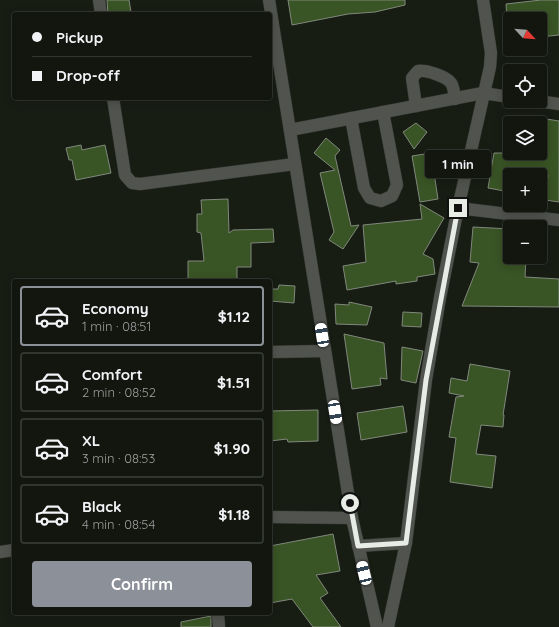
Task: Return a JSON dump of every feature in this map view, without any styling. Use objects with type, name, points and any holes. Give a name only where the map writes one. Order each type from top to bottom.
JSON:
[{"type":"street","points":[[99,0],[101,12]]},
{"type":"street","points":[[269,0],[270,12]]},
{"type":"street","points":[[388,627],[406,543],[426,380],[458,208],[491,53],[483,0]]},
{"type":"street","points":[[272,33],[290,130],[352,518],[377,627]]},
{"type":"street","points":[[416,106],[412,81],[413,75],[418,71],[443,77],[449,81],[455,99]]},
{"type":"street","points":[[290,130],[483,93],[503,96]]},
{"type":"street","points":[[114,100],[125,175],[132,183],[140,184],[295,164]]},
{"type":"street","points":[[547,102],[559,104]]},
{"type":"street","points":[[351,118],[364,188],[370,198],[382,201],[392,196],[396,185],[383,112]]},
{"type":"street","points":[[458,208],[559,220]]},
{"type":"street","points":[[272,352],[325,351]]},
{"type":"street","points":[[272,517],[352,518]]},
{"type":"street","points":[[358,546],[406,543]]},
{"type":"street","points":[[0,552],[12,550]]},
{"type":"street","points":[[218,615],[219,627]]},
{"type":"building","points":[[107,0],[129,0],[131,12],[108,12]]},
{"type":"building","points":[[288,0],[405,0],[405,5],[375,12],[348,14],[292,25]]},
{"type":"building","points":[[541,0],[559,0],[559,35],[547,36],[547,12],[507,12],[506,4]]},
{"type":"building","points":[[547,119],[559,121],[559,202],[547,200],[547,168],[503,168],[503,191],[488,188],[494,153],[503,153],[503,160],[547,160]]},
{"type":"building","points":[[416,123],[427,132],[414,149],[403,132]]},
{"type":"building","points":[[326,138],[340,150],[335,156],[351,226],[359,225],[343,249],[329,240],[334,232],[320,173],[335,170],[314,153]]},
{"type":"building","points":[[81,145],[82,150],[105,145],[111,173],[76,180],[72,160],[69,160],[66,148]]},
{"type":"building","points":[[431,153],[438,199],[420,202],[412,156]]},
{"type":"building","points":[[228,199],[229,233],[233,230],[273,229],[274,242],[251,243],[251,267],[237,267],[237,279],[188,279],[188,261],[204,261],[201,233],[197,232],[197,214],[202,214],[201,200]]},
{"type":"building","points":[[420,204],[444,218],[423,254],[433,259],[435,274],[417,277],[417,281],[396,284],[396,281],[347,290],[343,266],[366,262],[363,225],[422,219]]},
{"type":"building","points":[[473,227],[503,229],[503,264],[526,264],[525,277],[559,279],[559,307],[462,306],[479,263],[470,262]]},
{"type":"building","points":[[279,285],[295,286],[294,303],[272,301],[272,289],[278,289]]},
{"type":"building","points":[[349,302],[372,307],[367,325],[336,324],[335,304],[349,305]]},
{"type":"building","points":[[403,312],[422,313],[421,327],[402,326]]},
{"type":"building","points":[[344,334],[384,343],[387,379],[380,378],[381,385],[352,389]]},
{"type":"building","points":[[402,347],[423,351],[416,383],[401,380]]},
{"type":"building","points":[[470,364],[510,371],[503,415],[503,427],[481,425],[476,454],[496,456],[492,488],[450,482],[456,438],[449,437],[456,397],[464,396],[449,393],[451,378],[467,381]]},
{"type":"building","points":[[403,406],[407,432],[361,440],[357,413]]},
{"type":"building","points":[[318,410],[318,441],[288,442],[287,439],[272,441],[272,411]]},
{"type":"building","points":[[333,534],[340,571],[316,575],[328,593],[320,598],[341,627],[313,627],[292,599],[272,603],[272,546]]},
{"type":"building","points":[[211,616],[211,627],[181,627],[181,622]]},
{"type":"route","points":[[350,503],[358,546],[406,543],[426,380],[440,298],[458,208]]}]
